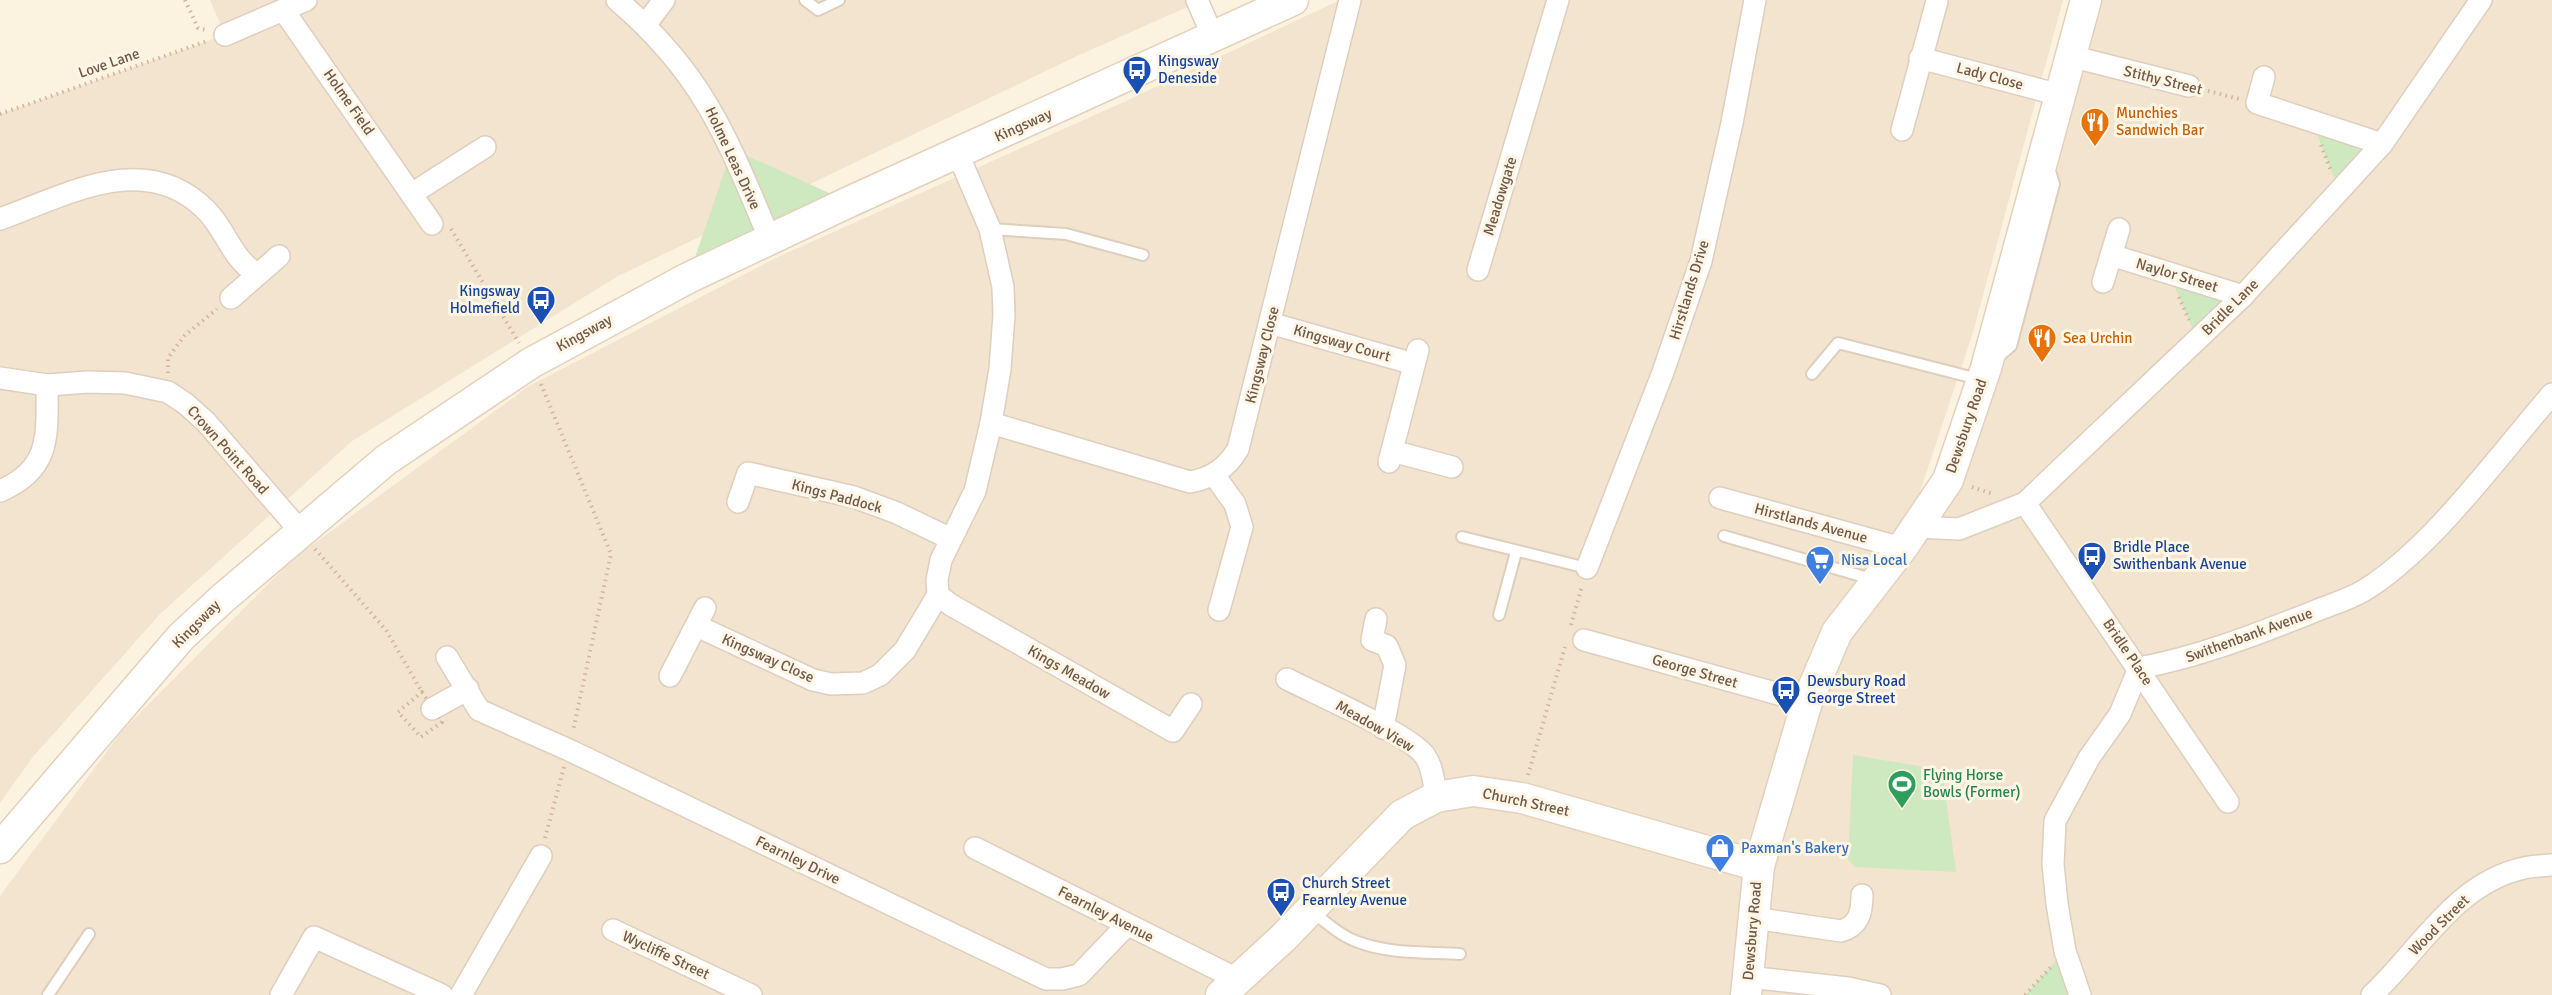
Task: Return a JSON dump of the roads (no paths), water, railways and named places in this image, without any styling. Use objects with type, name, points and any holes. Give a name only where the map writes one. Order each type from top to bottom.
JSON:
[{"type":"street","points":[[225,35],[306,0]]},
{"type":"street","name":"Holme Leas Drive","points":[[617,0],[646,24],[667,46],[713,111],[770,240]]},
{"type":"street","points":[[646,24],[664,0]]},
{"type":"street","points":[[1197,0],[1213,37]]},
{"type":"street","name":"Kingsway","points":[[0,848],[181,637],[387,460],[531,363],[667,289],[1293,0]]},
{"type":"street","name":"Kingsway Close","points":[[1214,475],[1232,459],[1238,449],[1350,0]]},
{"type":"street","name":"Meadowgate","points":[[1478,270],[1558,0]]},
{"type":"street","name":"Hirstlands Drive","points":[[1587,568],[1663,372],[1701,261],[1732,123],[1755,0]]},
{"type":"street","name":"Dewsbury Road","points":[[1747,986],[1759,866],[1807,702],[1838,632],[1909,538],[1948,480],[1984,374],[2086,0]]},
{"type":"street","name":"Bridle Lane","points":[[1909,538],[1959,529],[2025,504],[2243,296],[2382,144],[2481,0]]},
{"type":"street","points":[[1902,130],[1936,1]]},
{"type":"street","name":"Holme Field","points":[[284,10],[413,193],[432,224]]},
{"type":"street","name":"Stithy Street","points":[[2070,56],[2189,86]]},
{"type":"street","name":"Lady Close","points":[[1920,58],[2060,95]]},
{"type":"street","points":[[2264,77],[2257,103],[2382,144]]},
{"type":"street","points":[[413,193],[485,147]]},
{"type":"street","name":"Kingsway Close","points":[[670,676],[701,617],[813,680],[831,684],[863,683],[880,675],[906,650],[938,594],[937,580],[941,560],[975,491],[991,423],[1004,315],[999,258],[990,229],[958,154]]},
{"type":"street","points":[[0,219],[119,179],[160,181],[195,200],[208,212],[236,256],[244,266],[257,274]]},
{"type":"street","points":[[2103,282],[2119,229]]},
{"type":"street","name":"Naylor Street","points":[[2111,255],[2243,296]]},
{"type":"street","points":[[231,298],[279,256]]},
{"type":"street","name":"Kingsway Court","points":[[1270,323],[1416,357],[1391,456],[1452,467]]},
{"type":"street","name":"Crown Point Road","points":[[0,378],[47,385],[87,382],[125,383],[168,392],[206,422],[301,532]]},
{"type":"street","points":[[0,491],[21,481],[34,468],[43,452],[47,431],[47,385]]},
{"type":"street","name":"Swithenbank Avenue","points":[[2139,668],[2204,653],[2362,591],[2397,564],[2438,526],[2552,394]]},
{"type":"street","points":[[991,423],[1176,479],[1190,482],[1214,475],[1235,504],[1242,526],[1219,610]]},
{"type":"street","name":"Kings Paddock","points":[[738,502],[748,473],[854,497],[897,513],[951,539]]},
{"type":"street","name":"Hirstlands Avenue","points":[[1720,498],[1909,538]]},
{"type":"street","name":"Bridle Place","points":[[2025,504],[2139,668],[2228,802]]},
{"type":"street","name":"Kings Meadow","points":[[938,594],[951,605],[1173,731],[1191,704]]},
{"type":"street","points":[[1376,619],[1372,640],[1387,646],[1395,665],[1383,728]]},
{"type":"street","name":"George Street","points":[[1574,634],[1807,702]]},
{"type":"street","name":"Fearnley Drive","points":[[447,657],[479,710],[569,750],[1046,979],[1062,979],[1079,975],[1127,925]]},
{"type":"street","points":[[2080,995],[2065,951],[2057,904],[2053,864],[2055,821],[2089,758],[2120,714],[2139,668]]},
{"type":"street","name":"Meadow View","points":[[1287,679],[1383,728],[1425,756],[1436,797]]},
{"type":"street","points":[[427,700],[468,689]]},
{"type":"street","name":"Church Street","points":[[1229,987],[1402,816],[1436,797],[1473,791],[1522,798],[1759,866]]},
{"type":"street","name":"Fearnley Avenue","points":[[975,848],[1127,925],[1229,987]]},
{"type":"street","points":[[461,995],[541,856]]},
{"type":"street","name":"Wood Street","points":[[2372,995],[2434,927],[2475,889],[2524,868],[2552,865]]},
{"type":"street","points":[[1754,918],[1841,931],[1851,927],[1859,919],[1862,895]]},
{"type":"street","name":"Wycliffe Street","points":[[613,930],[751,995]]},
{"type":"street","points":[[281,995],[314,937],[442,995]]},
{"type":"street","points":[[1747,986],[1848,988],[1880,995]]},
{"type":"lane","points":[[805,0],[818,10],[839,0]]},
{"type":"lane","points":[[990,229],[1066,234],[1143,255]]},
{"type":"lane","points":[[1812,374],[1838,343],[1984,374]]},
{"type":"lane","points":[[1724,536],[1876,580]]},
{"type":"lane","points":[[1462,537],[1587,568]]},
{"type":"lane","points":[[1499,615],[1516,552]]},
{"type":"lane","points":[[1310,909],[1333,928],[1357,942],[1392,950],[1460,954]]},
{"type":"lane","points":[[48,995],[89,934]]},
{"type":"place","name":"Kingsway Deneside","points":[[1137,96]]},
{"type":"place","name":"Munchies Sandwich Bar","points":[[2095,148]]},
{"type":"place","name":"Kingsway Holmefield","points":[[541,326]]},
{"type":"place","name":"Sea Urchin","points":[[2042,364]]},
{"type":"place","name":"Bridle Place Swithenbank Avenue","points":[[2092,582]]},
{"type":"place","name":"Nisa Local","points":[[1820,586]]},
{"type":"place","name":"Dewsbury Road George Street","points":[[1786,716]]},
{"type":"place","name":"Flying Horse Bowls (Former)","points":[[1902,810]]},
{"type":"place","name":"Paxman's Bakery","points":[[1720,874]]},
{"type":"place","name":"Church Street Fearnley Avenue","points":[[1281,918]]}]
